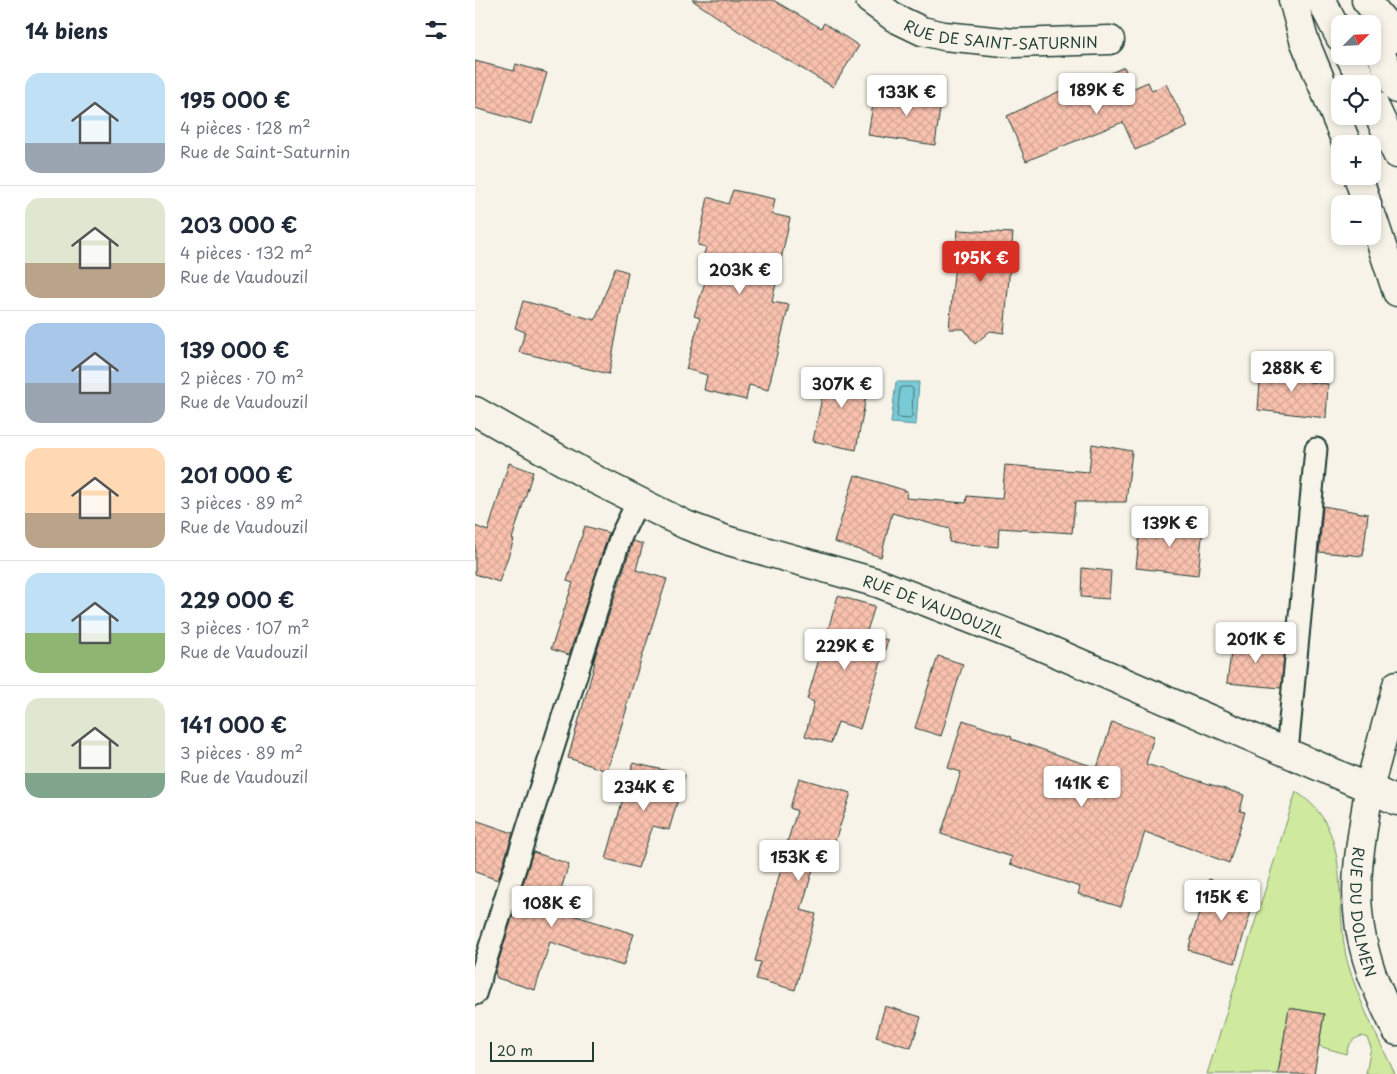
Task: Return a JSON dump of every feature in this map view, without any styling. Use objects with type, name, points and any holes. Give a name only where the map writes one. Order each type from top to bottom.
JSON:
[{"type":"street","name":"RUE DE SAINT-SATURNIN","points":[[870,0],[904,23],[922,31],[944,36],[1014,43],[1110,40]]},
{"type":"street","points":[[1293,0],[1304,40],[1343,135]]},
{"type":"street","points":[[1321,0],[1331,19]]},
{"type":"street","points":[[1355,0],[1362,15]]},
{"type":"street","points":[[1366,0],[1397,38]]},
{"type":"street","points":[[1381,55],[1397,90]]},
{"type":"street","points":[[1381,120],[1397,154]]},
{"type":"street","points":[[1381,243],[1397,292]]},
{"type":"street","name":"RUE DE VAUDOUZIL","points":[[475,411],[581,471],[686,525],[729,541],[878,583],[1038,646],[1397,801]]},
{"type":"street","name":"RUE DU DOLMEN","points":[[1397,685],[1369,788],[1359,866],[1357,909],[1364,950],[1377,990],[1397,1031]]},
{"type":"lane","points":[[1287,752],[1315,449]]},
{"type":"lane","points":[[475,994],[606,581],[621,536],[638,501]]},
{"type":"green space","points":[[1296,792],[1315,807],[1327,826],[1335,847],[1339,870],[1344,942],[1348,964],[1363,1006],[1395,1074],[1366,1074],[1371,1047],[1367,1038],[1362,1036],[1351,1042],[1346,1054],[1319,1046],[1324,1014],[1289,1008],[1278,1074],[1207,1074]]},
{"type":"water","points":[[896,382],[919,382],[916,425],[891,423]]},
{"type":"building","points":[[692,0],[773,0],[821,28],[824,23],[859,46],[833,87],[740,32]]},
{"type":"building","points":[[475,61],[514,71],[516,64],[547,73],[532,124],[475,108]]},
{"type":"building","points":[[1124,67],[1134,88],[1148,82],[1152,91],[1166,84],[1188,127],[1135,150],[1123,122],[1026,161],[1007,116],[1060,91],[1063,95]]},
{"type":"building","points":[[901,88],[942,94],[935,145],[868,135],[874,98],[899,98]]},
{"type":"building","points":[[733,190],[775,199],[772,214],[790,218],[772,302],[789,305],[768,390],[749,385],[746,400],[704,390],[707,375],[686,369],[700,318],[694,316],[710,267],[701,265],[706,247],[698,245],[708,197],[728,204]]},
{"type":"building","points":[[958,230],[1013,233],[1004,333],[990,331],[975,344],[964,329],[949,329]]},
{"type":"building","points":[[615,268],[628,272],[609,374],[519,352],[525,332],[515,328],[523,301],[595,320]]},
{"type":"building","points":[[828,368],[870,376],[856,450],[813,441]]},
{"type":"building","points":[[1261,368],[1310,371],[1309,382],[1328,384],[1326,418],[1258,410]]},
{"type":"building","points":[[1092,444],[1132,451],[1126,502],[1075,502],[1072,533],[999,528],[998,547],[949,542],[950,529],[892,513],[881,557],[834,542],[855,475],[907,491],[906,498],[966,503],[967,496],[1002,499],[1005,465],[1089,472]]},
{"type":"building","points":[[509,463],[533,472],[512,539],[514,540],[499,582],[475,574],[475,526],[488,531]]},
{"type":"building","points":[[1323,506],[1368,514],[1363,556],[1319,552]]},
{"type":"building","points":[[1141,522],[1203,528],[1198,575],[1136,568]]},
{"type":"building","points":[[585,526],[609,533],[569,655],[551,649],[573,583],[567,581]]},
{"type":"building","points":[[633,541],[643,544],[636,570],[667,579],[607,771],[568,758],[595,663],[593,663]]},
{"type":"building","points":[[1082,568],[1111,571],[1109,599],[1081,597]]},
{"type":"building","points":[[838,596],[875,606],[866,634],[888,640],[860,729],[838,722],[831,743],[805,736],[814,702],[807,699]]},
{"type":"building","points":[[1233,638],[1285,646],[1281,688],[1227,683]]},
{"type":"building","points":[[938,656],[963,664],[941,736],[915,728]]},
{"type":"building","points":[[963,720],[1012,737],[1011,739],[1097,768],[1112,722],[1154,736],[1146,764],[1244,795],[1240,811],[1245,812],[1229,863],[1145,832],[1121,907],[1078,894],[1080,887],[1010,864],[1012,857],[941,834],[961,772],[948,768]]},
{"type":"building","points":[[633,763],[685,775],[669,830],[653,826],[638,868],[606,859]]},
{"type":"building","points":[[799,778],[851,793],[829,859],[817,856],[801,910],[816,914],[795,990],[756,979],[761,962],[755,961],[783,862],[781,862],[797,811],[790,808]]},
{"type":"building","points":[[475,820],[513,833],[498,880],[475,872]]},
{"type":"building","points":[[533,852],[569,864],[556,905],[562,907],[560,911],[634,934],[623,966],[550,942],[535,990],[497,978],[495,972]]},
{"type":"building","points":[[1209,879],[1256,895],[1235,963],[1188,950]]},
{"type":"building","points":[[885,1006],[921,1017],[911,1048],[876,1037]]},
{"type":"building","points":[[1289,1008],[1324,1014],[1314,1074],[1278,1074]]}]
